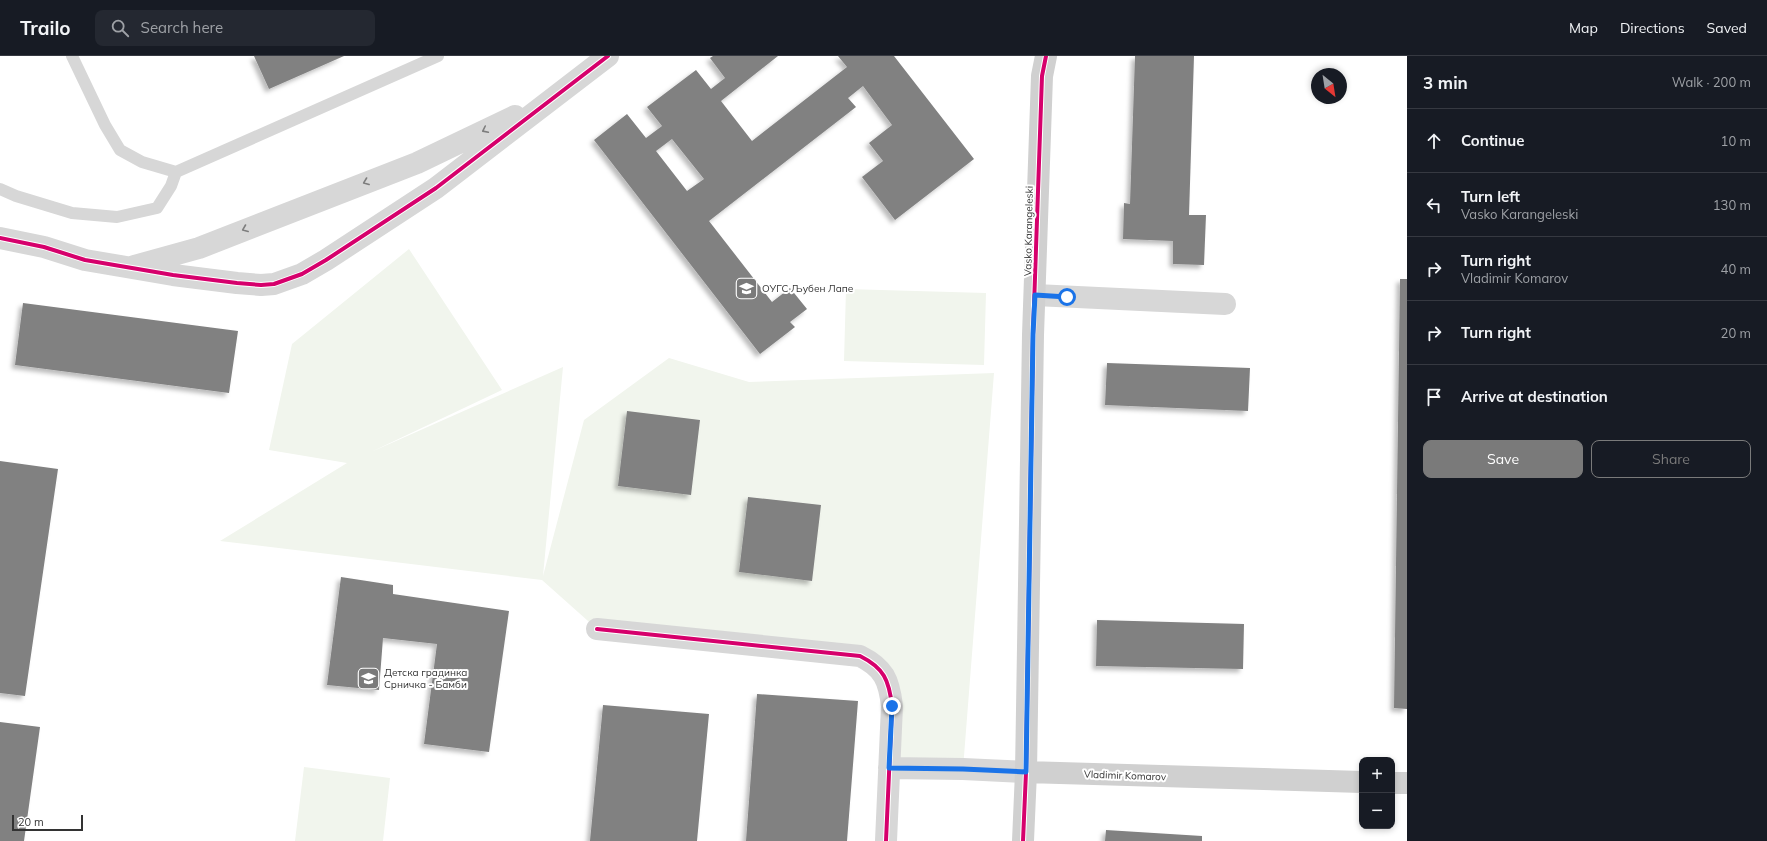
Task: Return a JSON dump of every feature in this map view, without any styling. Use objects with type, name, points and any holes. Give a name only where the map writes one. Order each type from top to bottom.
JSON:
[{"type":"street","points":[[1,239],[44,247],[85,260],[173,275],[261,285],[286,281],[326,260],[436,188],[608,56]]},
{"type":"street","name":"Vasko Karangeleski","points":[[1023,841],[1026,772],[1033,334],[1042,63]]},
{"type":"street","points":[[131,267],[199,248],[417,163],[558,95]]},
{"type":"street","points":[[1035,295],[1225,304]]},
{"type":"street","points":[[598,629],[860,656],[873,662],[883,673],[890,688],[892,706],[886,841]]},
{"type":"street","name":"Vladimir Komarov","points":[[889,768],[1359,782]]},
{"type":"street","points":[[1395,783],[1407,783]]},
{"type":"lane","points":[[72,56],[105,125],[120,150],[142,162],[176,172],[438,56]]},
{"type":"lane","points":[[0,190],[72,213],[117,217],[157,208],[171,186],[176,172]]},
{"type":"shaded area","points":[[409,249],[502,390],[371,452],[563,367],[543,576],[584,420],[669,358],[749,382],[994,373],[963,769],[889,768],[892,706],[873,662],[597,629],[542,580],[220,541],[347,463],[269,450],[292,344]]},
{"type":"shaded area","points":[[846,289],[986,293],[984,365],[844,361]]},
{"type":"shaded area","points":[[304,767],[390,778],[383,841],[295,841]]},
{"type":"building","points":[[254,56],[344,56],[269,89]]},
{"type":"building","points":[[713,56],[778,56],[721,101],[752,141],[847,67],[838,56],[894,56],[974,159],[895,220],[862,177],[883,161],[869,143],[892,125],[863,86],[848,98],[856,107],[709,221],[772,302],[790,288],[807,309],[790,322],[795,327],[760,354],[594,140],[627,114],[646,138],[662,126],[647,107],[696,70],[711,89],[725,78],[710,58]],"holes":[[[672,139],[704,179],[687,191],[656,151]]]},
{"type":"building","points":[[1135,56],[1194,56],[1189,215],[1206,215],[1204,265],[1173,264],[1173,241],[1123,239],[1124,203],[1130,204]]},
{"type":"building","points":[[1400,279],[1407,279],[1407,709],[1394,708]]},
{"type":"building","points":[[23,303],[238,331],[229,393],[15,365]]},
{"type":"building","points":[[1107,363],[1250,368],[1248,411],[1105,405]]},
{"type":"building","points":[[627,411],[700,420],[691,495],[618,486]]},
{"type":"building","points":[[0,461],[58,469],[25,696],[0,693]]},
{"type":"building","points":[[748,497],[821,505],[812,581],[739,572]]},
{"type":"building","points":[[341,577],[393,585],[393,594],[509,611],[489,752],[424,744],[437,644],[383,638],[379,690],[327,685]]},
{"type":"building","points":[[1097,620],[1244,624],[1243,669],[1096,666]]},
{"type":"building","points":[[757,694],[858,701],[847,841],[746,841]]},
{"type":"building","points":[[603,705],[709,714],[697,841],[590,841]]},
{"type":"building","points":[[0,722],[40,727],[24,841],[0,841]]},
{"type":"building","points":[[1106,830],[1202,836],[1202,841],[1105,841]]},
{"type":"cycle path","points":[[0,238],[44,247],[85,260],[173,275],[237,283],[261,285],[274,284],[302,274],[326,260],[436,188],[608,56]]},
{"type":"cycle path","points":[[1023,841],[1026,772],[1033,335],[1042,76],[1046,56]]},
{"type":"cycle path","points":[[597,629],[860,656],[875,665],[880,670],[887,682],[892,706],[886,841]]},
{"type":"place","name":"ОУГС Љубен Лапе","points":[[747,288]]},
{"type":"place","name":"Детска градинка Срничка - Бамби","points":[[369,678]]},
{"type":"route","points":[[892,706],[889,768],[1026,772],[1033,334],[1035,295],[1067,297]]}]
